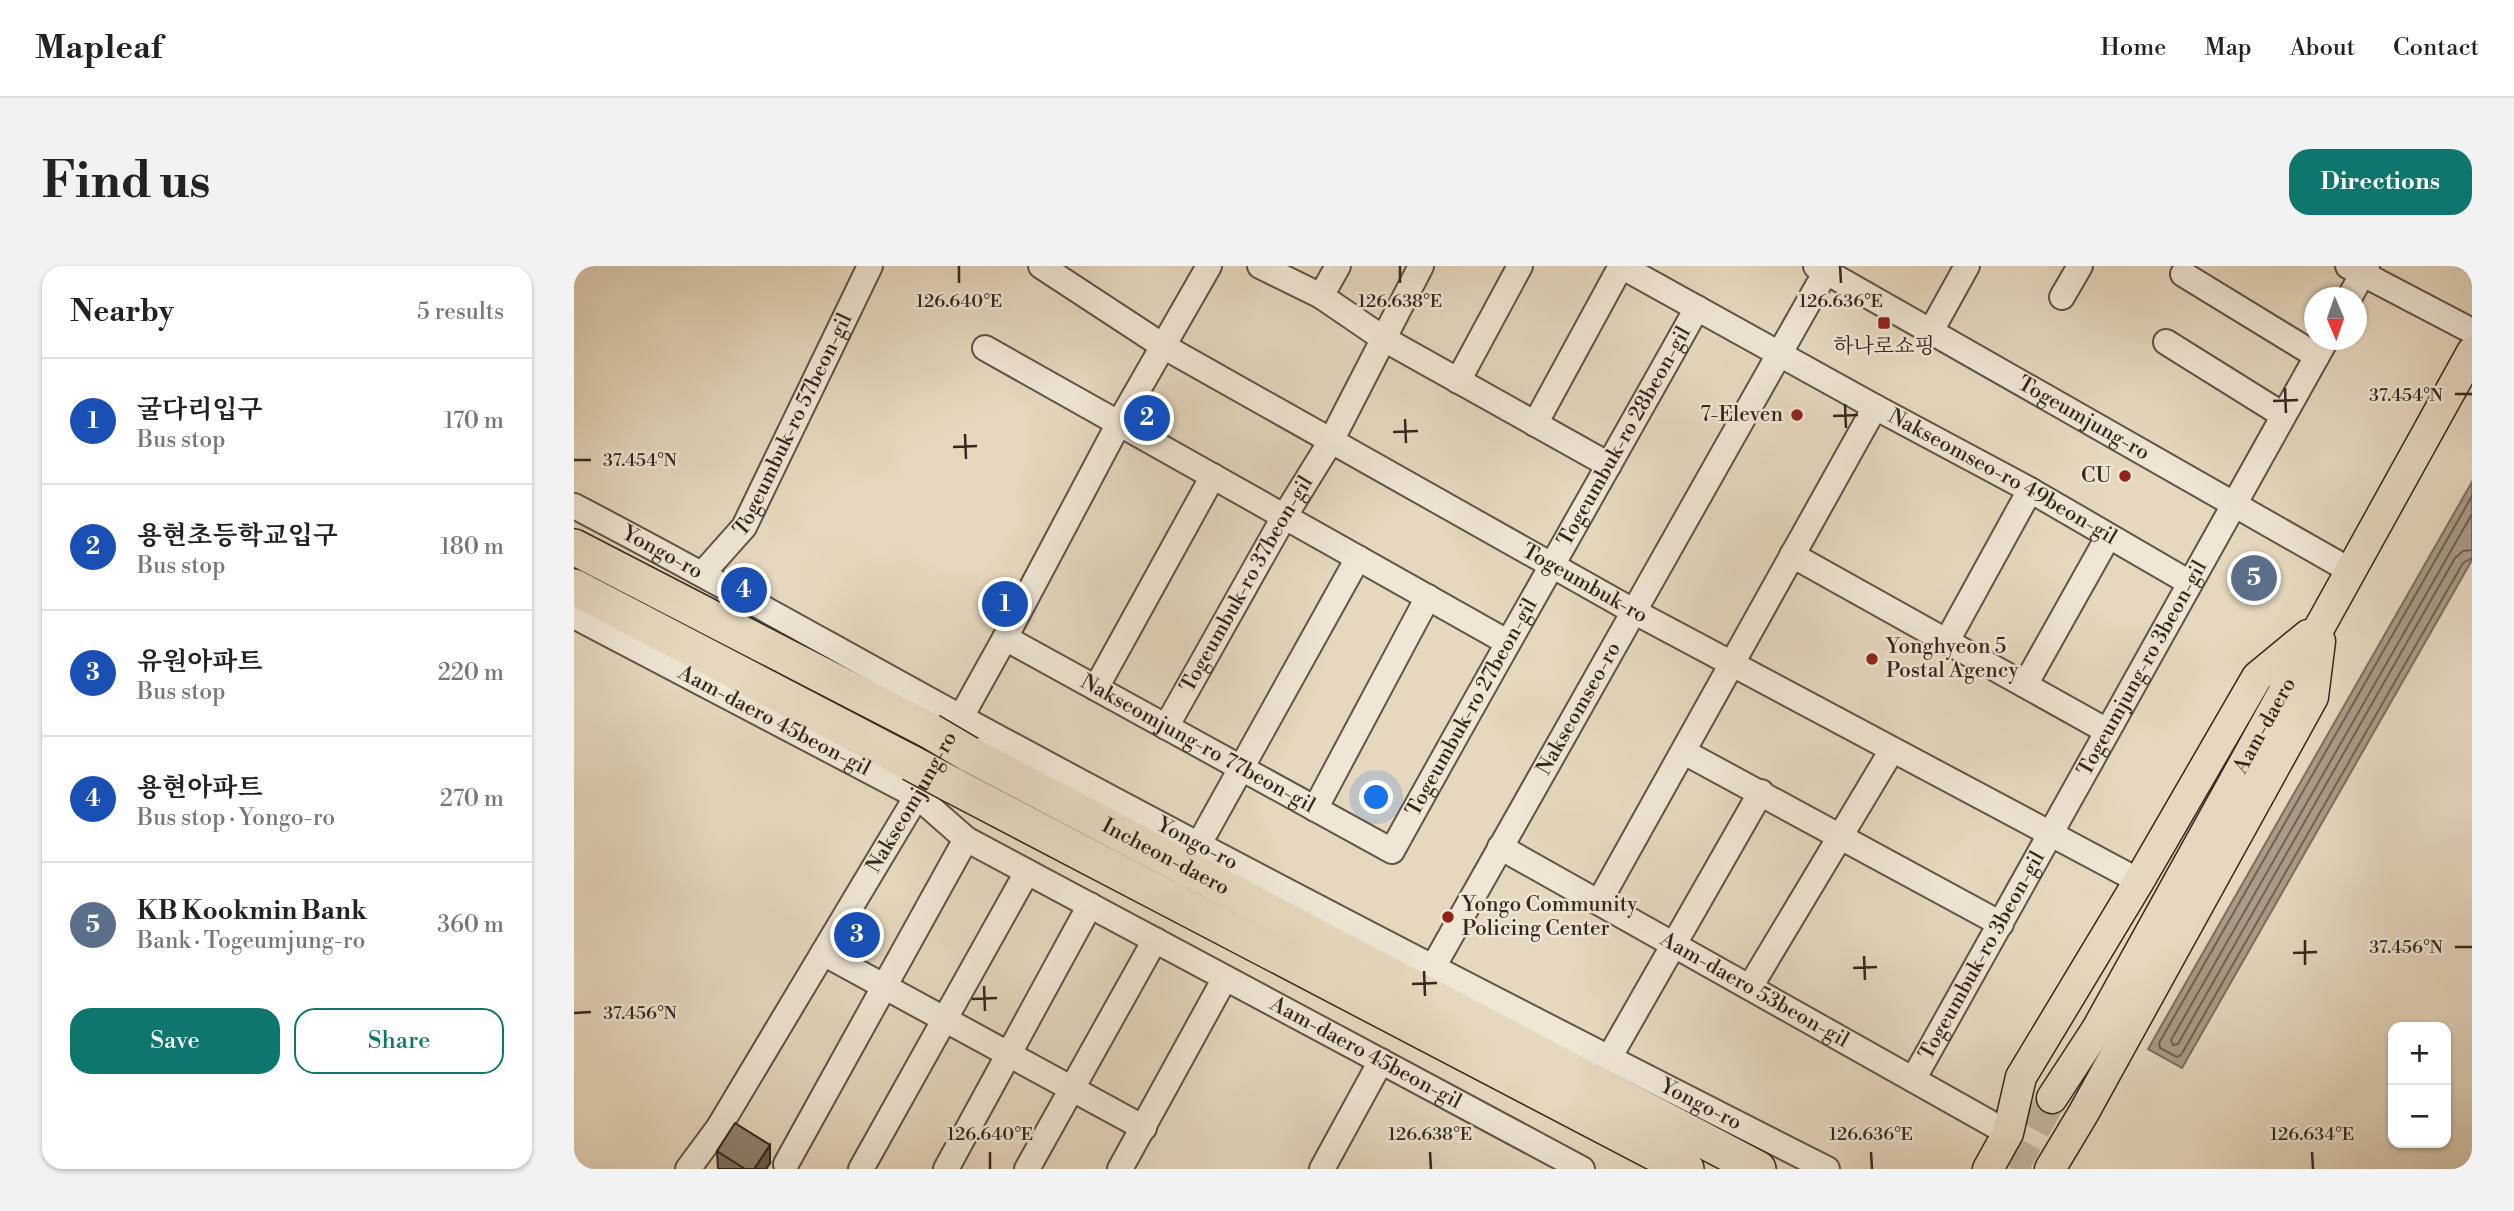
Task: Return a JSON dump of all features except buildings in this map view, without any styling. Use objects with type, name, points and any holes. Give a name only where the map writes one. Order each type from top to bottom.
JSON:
[{"type":"highway","name":"Incheon-daero","points":[[574,547],[946,724],[969,754],[1758,1169]]},
{"type":"highway","name":"Incheon-daero","points":[[574,587],[914,780],[952,785],[1686,1169]]},
{"type":"main road","name":"Aam-daero","points":[[2052,1098],[2097,1029],[2351,571],[2468,368]]},
{"type":"main road","points":[[1988,1169],[2008,1133],[2021,1077],[2257,677],[2322,623]]},
{"type":"main road","points":[[2050,1169],[2313,697],[2322,623]]},
{"type":"main road","points":[[2021,1077],[2028,1098],[2038,1110],[2050,1118],[2065,1119],[2082,1114]]},
{"type":"street","name":"Togeumbuk-ro 57beon-gil","points":[[703,573],[744,527],[870,266]]},
{"type":"street","name":"Togeumbuk-ro","points":[[1041,266],[1163,346],[1633,611],[2139,881]]},
{"type":"street","name":"Nakseomjung-ro","points":[[688,1169],[719,1127],[822,953],[946,724],[1005,638],[1119,424],[1209,266]]},
{"type":"street","points":[[1260,266],[1321,296],[1384,339],[1609,466]]},
{"type":"street","points":[[1321,296],[1338,266]]},
{"type":"street","name":"Togeumbuk-ro 37beon-gil","points":[[1166,727],[1284,517],[1331,441],[1421,266]]},
{"type":"street","points":[[1458,381],[1520,266]]},
{"type":"street","points":[[1535,424],[1621,266]]},
{"type":"street","name":"Nakseomseo-ro 49beon-gil","points":[[1621,266],[1874,407],[2030,490],[2190,583]]},
{"type":"street","points":[[1931,331],[1967,266]]},
{"type":"street","points":[[2062,297],[2080,266]]},
{"type":"street","name":"Togeumjung-ro","points":[[1824,268],[2351,571]]},
{"type":"street","name":"Nakseomseo-ro","points":[[1433,969],[1824,268]]},
{"type":"street","points":[[2353,287],[2359,269],[2472,331]]},
{"type":"street","points":[[2183,274],[2304,339]]},
{"type":"street","name":"Togeumbuk-ro 28beon-gil","points":[[1553,566],[1696,308]]},
{"type":"street","points":[[2166,342],[2283,415]]},
{"type":"street","points":[[985,348],[1507,642]]},
{"type":"street","name":"Togeumjung-ro 3beon-gil","points":[[2050,835],[2320,350]]},
{"type":"street","points":[[1599,902],[1874,407]]},
{"type":"street","points":[[1096,688],[1213,476]]},
{"type":"street","points":[[1947,641],[2030,490]]},
{"type":"street","name":"Yongo-ro","points":[[574,506],[703,573],[946,724],[1199,844],[1433,969],[1827,1169]]},
{"type":"street","points":[[2025,685],[2108,537]]},
{"type":"street","points":[[1792,555],[2107,731]]},
{"type":"street","points":[[1199,844],[1358,558]]},
{"type":"street","name":"Togeumbuk-ro 27beon-gil","points":[[1392,851],[1507,642],[1553,566]]},
{"type":"street","points":[[1315,808],[1428,597]]},
{"type":"street","name":"Aam-daero 45beon-gil","points":[[574,616],[914,780],[966,839],[1582,1169]]},
{"type":"street","name":"Nakseomjung-ro 77beon-gil","points":[[1005,638],[1392,851]]},
{"type":"street","points":[[1750,987],[1892,750]]},
{"type":"street","points":[[1684,752],[2001,924]]},
{"type":"street","points":[[1609,1058],[1761,792]]},
{"type":"street","name":"Togeumbuk-ro 3beon-gil","points":[[1914,1078],[2050,835]]},
{"type":"street","points":[[764,1152],[790,1166],[884,986],[966,839]]},
{"type":"street","name":"Aam-daero 53beon-gil","points":[[1500,847],[2008,1133]]},
{"type":"street","points":[[861,1169],[1027,872]]},
{"type":"street","points":[[946,1169],[1090,905]]},
{"type":"street","points":[[1027,1169],[1155,940]]},
{"type":"street","points":[[822,953],[1144,1128]]},
{"type":"street","points":[[1120,1169],[1224,978]]},
{"type":"street","points":[[1322,1169],[1381,1061]]},
{"type":"street","points":[[719,1127],[741,1140]]},
{"type":"water","points":[[2472,482],[2472,560],[2182,1068],[2148,1049]]},
{"type":"tunnel","points":[[2013,1169],[2052,1098]]},
{"type":"place","name":"하나로쇼핑","points":[[1884,323]]},
{"type":"place","name":"7-Eleven","points":[[1797,415]]},
{"type":"place","name":"용현초등학교입구","points":[[1147,418]]},
{"type":"place","name":"CU","points":[[2125,476]]},
{"type":"place","name":"KB Kookmin Bank","points":[[2254,578]]},
{"type":"place","name":"용현아파트","points":[[744,590]]},
{"type":"place","name":"굴다리입구","points":[[1005,604]]},
{"type":"place","name":"Yonghyeon 5 Postal Agency","points":[[1872,659]]},
{"type":"place","name":"Yongo Community Policing Center","points":[[1448,917]]},
{"type":"place","name":"유원아파트","points":[[857,935]]}]
